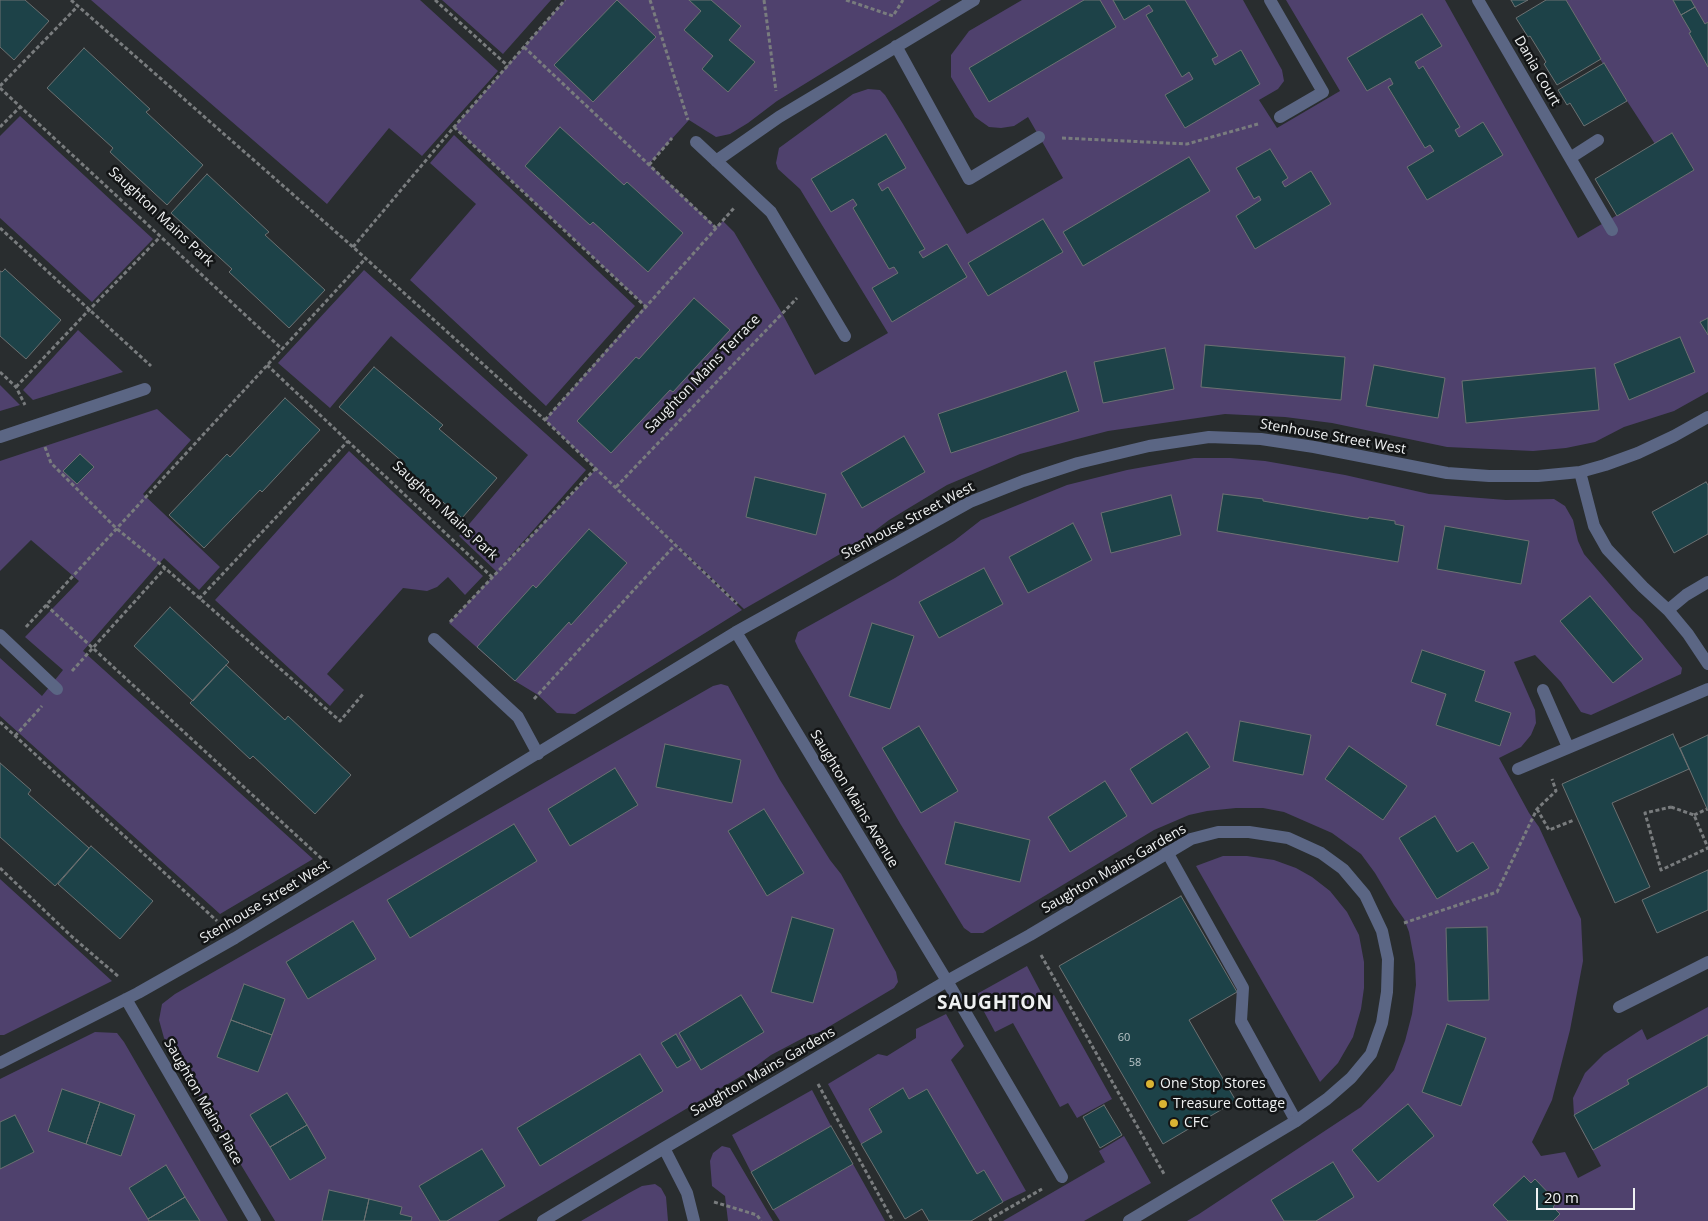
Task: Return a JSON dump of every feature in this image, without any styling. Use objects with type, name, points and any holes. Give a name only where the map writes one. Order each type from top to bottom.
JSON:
[{"type":"street","points":[[716,161],[779,117],[974,0]]},
{"type":"street","points":[[1270,0],[1323,92],[1280,117]]},
{"type":"street","name":"Dania Court","points":[[1478,0],[1612,230]]},
{"type":"street","points":[[896,46],[969,179],[1039,136]]},
{"type":"street","points":[[1570,158],[1598,140]]},
{"type":"street","points":[[696,142],[771,212],[845,336]]},
{"type":"street","points":[[0,437],[145,389]]},
{"type":"street","name":"Stenhouse Street West","points":[[0,1063],[138,993],[235,938],[736,632],[970,502],[1023,481],[1078,463],[1149,446],[1209,438],[1261,439],[1314,447],[1447,473],[1489,476],[1538,476],[1580,472],[1605,466],[1674,436],[1708,417]]},
{"type":"street","points":[[1580,472],[1594,526],[1607,550],[1668,610],[1688,634],[1708,664]]},
{"type":"street","points":[[1668,610],[1686,594],[1708,582]]},
{"type":"street","name":"Saughton Mains Avenue","points":[[736,632],[948,981],[1062,1177]]},
{"type":"street","points":[[0,635],[57,689]]},
{"type":"street","points":[[434,639],[518,717],[538,754]]},
{"type":"street","points":[[1518,769],[1708,689]]},
{"type":"street","points":[[1543,690],[1568,747]]},
{"type":"street","name":"Saughton Mains Gardens","points":[[543,1221],[806,1064],[1030,935],[1191,839],[1218,832],[1249,832],[1288,838],[1321,853],[1343,869],[1365,895],[1382,931],[1388,959],[1387,992],[1382,1023],[1371,1054],[1351,1078],[1327,1099],[1296,1121],[1129,1221]]},
{"type":"street","points":[[1167,852],[1243,988],[1241,1021],[1296,1121]]},
{"type":"street","points":[[1619,1008],[1708,962]]},
{"type":"street","name":"Saughton Mains Place","points":[[126,999],[255,1221]]},
{"type":"street","points":[[664,1148],[687,1193],[694,1221]]},
{"type":"path","points":[[71,0],[353,247],[545,420],[739,606]]},
{"type":"path","points":[[435,0],[508,66]]},
{"type":"path","points":[[353,247],[454,127],[565,0]]},
{"type":"path","points":[[650,0],[689,120],[683,126]]},
{"type":"path","points":[[764,0],[779,117]]},
{"type":"path","points":[[846,0],[893,16],[903,0]]},
{"type":"path","points":[[0,87],[78,6]]},
{"type":"path","points":[[524,47],[716,228]]},
{"type":"path","name":"Saughton Mains Park","points":[[0,87],[282,349]]},
{"type":"path","points":[[0,127],[20,107]]},
{"type":"path","points":[[1039,136],[1187,144],[1280,117]]},
{"type":"path","points":[[454,127],[645,306]]},
{"type":"path","points":[[649,164],[678,132]]},
{"type":"path","points":[[545,420],[749,191]]},
{"type":"path","points":[[0,228],[152,367]]},
{"type":"path","points":[[16,388],[160,237]]},
{"type":"path","points":[[10,645],[365,258]]},
{"type":"path","name":"Saughton Mains Terrace","points":[[616,487],[812,282]]},
{"type":"path","name":"Saughton Mains Park","points":[[267,365],[492,577]]},
{"type":"path","points":[[0,372],[16,388],[36,425],[51,463],[116,528],[165,568],[340,721],[364,693]]},
{"type":"path","points":[[199,599],[348,441]]},
{"type":"path","points":[[434,639],[596,468]]},
{"type":"path","points":[[518,717],[675,544]]},
{"type":"path","points":[[15,736],[165,568]]},
{"type":"path","points":[[46,605],[340,875]]},
{"type":"path","points":[[0,722],[235,938]]},
{"type":"path","points":[[1382,931],[1497,892],[1537,809],[1556,790],[1543,757]]},
{"type":"path","points":[[1694,815],[1708,848],[1660,870],[1645,812],[1671,807],[1694,815],[1707,809]]},
{"type":"path","points":[[1537,809],[1549,830],[1574,820]]},
{"type":"path","points":[[0,868],[70,935],[138,993]]},
{"type":"path","points":[[1030,935],[1174,1194]]},
{"type":"path","points":[[806,1064],[893,1221]]},
{"type":"path","points":[[991,1221],[990,1219],[1062,1177]]},
{"type":"path","points":[[687,1193],[757,1215],[761,1221]]},
{"type":"shaded area","points":[[91,0],[420,0],[498,71],[422,156],[389,128],[327,204]]},
{"type":"shaded area","points":[[442,0],[551,0],[503,54]]},
{"type":"shaded area","points":[[565,0],[941,0],[777,101],[730,134],[716,137],[689,120],[649,164],[716,227],[723,221],[734,232],[782,313],[815,375],[888,333],[800,189],[778,169],[776,163],[779,148],[853,94],[868,89],[880,90],[903,124],[967,234],[1063,178],[1028,117],[1014,126],[989,127],[975,117],[951,77],[951,55],[969,31],[1022,0],[1243,0],[1282,70],[1284,81],[1278,89],[1259,100],[1277,128],[1340,91],[1286,0],[1445,0],[1578,238],[1694,170],[1672,133],[1655,144],[1603,64],[1566,0],[1708,0],[1708,392],[1674,411],[1624,427],[1595,442],[1566,448],[1533,451],[1447,447],[1332,423],[1285,417],[1225,414],[1108,431],[1020,454],[947,485],[889,520],[856,545],[744,609],[656,525],[742,610],[575,714],[557,713],[538,695],[515,681],[449,623],[497,572],[459,536],[528,455],[391,336],[330,408],[278,363],[364,270],[586,470],[500,568],[596,469],[545,420],[645,306],[454,127]]},
{"type":"shaded area","points":[[20,116],[153,239],[92,302],[0,218],[0,136]]},
{"type":"shaded area","points":[[454,135],[635,306],[546,406],[410,280],[476,204],[430,163]]},
{"type":"shaded area","points":[[78,330],[123,372],[33,400],[23,390]]},
{"type":"shaded area","points":[[0,385],[20,405],[0,411]]},
{"type":"shaded area","points":[[157,409],[191,440],[143,494],[220,567],[199,590],[164,558],[83,651],[313,859],[220,914],[0,716],[0,658],[42,696],[63,670],[25,637],[79,581],[31,540],[0,571],[0,461]]},
{"type":"shaded area","points":[[349,451],[483,576],[465,595],[448,577],[437,587],[427,591],[403,588],[327,674],[344,690],[330,706],[215,600]]},
{"type":"shaded area","points":[[1194,458],[1230,458],[1265,461],[1345,475],[1429,494],[1506,500],[1554,499],[1565,506],[1573,520],[1578,541],[1584,554],[1642,619],[1682,668],[1681,674],[1591,715],[1581,712],[1561,682],[1535,655],[1514,662],[1535,710],[1536,723],[1531,735],[1521,747],[1499,758],[1529,813],[1539,827],[1581,919],[1583,961],[1570,1030],[1552,1100],[1532,1142],[1541,1156],[1565,1152],[1578,1178],[1601,1166],[1574,1115],[1573,1098],[1585,1073],[1604,1054],[1642,1029],[1647,1040],[1708,1007],[1708,1221],[1187,1221],[1361,1107],[1394,1070],[1405,1041],[1412,1014],[1416,985],[1415,964],[1409,932],[1404,919],[1375,873],[1361,854],[1332,833],[1284,812],[1263,808],[1236,808],[1189,815],[1154,830],[983,933],[971,933],[964,928],[901,825],[798,648],[795,641],[798,632],[895,578],[954,541],[981,520],[1067,485],[1127,470]]},
{"type":"shaded area","points":[[721,684],[728,686],[780,780],[830,860],[841,874],[896,972],[898,982],[894,988],[820,1032],[807,1036],[771,1055],[748,1072],[498,1221],[275,1221],[164,1038],[159,1020],[162,1004],[175,994],[713,686]]},
{"type":"shaded area","points":[[1223,856],[1247,856],[1274,860],[1296,868],[1312,877],[1330,891],[1347,912],[1359,935],[1364,962],[1364,988],[1361,1009],[1353,1037],[1338,1063],[1320,1082],[1196,866]]},
{"type":"shaded area","points":[[0,879],[112,981],[4,1035],[0,1035]]},
{"type":"shaded area","points":[[1027,966],[1045,1000],[1054,995],[1112,1099],[1077,1118],[1068,1103],[1060,1107],[1013,1023],[995,1032],[975,995]]},
{"type":"shaded area","points":[[946,1014],[964,1046],[951,1060],[1026,1191],[1003,1202],[984,1170],[977,1174],[909,1099],[903,1089],[869,1108],[882,1132],[861,1144],[828,1084],[878,1054],[887,1056],[916,1038],[916,1029]]},
{"type":"shaded area","points":[[95,1032],[117,1033],[124,1042],[228,1221],[0,1221],[0,1079]]},
{"type":"shaded area","points":[[812,1090],[831,1126],[751,1172],[732,1135]]},
{"type":"shaded area","points":[[1124,1136],[1151,1183],[1084,1221],[1003,1221],[1105,1162],[1099,1151]]},
{"type":"shaded area","points":[[722,1146],[730,1148],[773,1221],[728,1221],[725,1196],[712,1186],[710,1161],[713,1153]]},
{"type":"shaded area","points":[[853,1164],[885,1221],[780,1221],[773,1210]]},
{"type":"shaded area","points":[[655,1184],[661,1188],[666,1197],[668,1221],[581,1221],[642,1186]]},
{"type":"building","points":[[0,0],[25,0],[49,21],[14,60],[0,47]]},
{"type":"building","points":[[617,0],[656,37],[593,102],[554,65]]},
{"type":"building","points":[[689,0],[711,0],[741,26],[729,40],[755,62],[728,92],[702,69],[713,56],[684,30],[701,11]]},
{"type":"building","points":[[1084,0],[1100,0],[1116,27],[989,102],[969,68]]},
{"type":"building","points":[[1113,0],[1185,0],[1218,56],[1212,59],[1215,65],[1241,50],[1260,84],[1185,128],[1165,95],[1193,79],[1189,72],[1182,77],[1146,15],[1153,11],[1149,5],[1124,20]]},
{"type":"building","points":[[1511,0],[1528,0],[1515,7]]},
{"type":"building","points":[[1546,0],[1566,0],[1601,59],[1557,85],[1544,64],[1546,62],[1516,18]]},
{"type":"building","points":[[1673,0],[1691,0],[1695,7],[1681,15]]},
{"type":"building","points":[[1695,7],[1705,24],[1708,22],[1708,67],[1681,15]]},
{"type":"building","points":[[1422,14],[1442,46],[1415,62],[1419,69],[1423,66],[1460,127],[1455,130],[1459,137],[1483,122],[1503,155],[1427,200],[1407,167],[1434,151],[1430,145],[1425,148],[1388,87],[1393,84],[1390,78],[1367,91],[1347,58]]},
{"type":"building","points":[[84,48],[150,109],[146,112],[203,165],[167,205],[110,152],[113,148],[47,88]]},
{"type":"building","points":[[1604,63],[1627,101],[1584,126],[1570,103],[1567,105],[1558,90]]},
{"type":"building","points":[[560,127],[624,185],[627,182],[683,233],[648,272],[593,222],[590,225],[525,166]]},
{"type":"building","points":[[1672,133],[1694,170],[1617,216],[1595,179]]},
{"type":"building","points":[[886,134],[906,168],[878,184],[882,191],[888,187],[925,249],[919,252],[923,258],[947,244],[967,277],[892,322],[872,288],[898,273],[894,267],[889,269],[853,208],[857,205],[853,199],[831,212],[811,179]]},
{"type":"building","points":[[1270,149],[1288,178],[1282,182],[1285,187],[1311,171],[1331,204],[1255,249],[1236,216],[1261,200],[1259,196],[1254,199],[1236,168]]},
{"type":"building","points":[[1189,157],[1210,191],[1083,266],[1063,232]]},
{"type":"building","points":[[207,174],[269,232],[265,235],[325,290],[289,328],[229,272],[232,269],[171,213]]},
{"type":"building","points":[[1043,219],[1063,252],[988,296],[968,263]]},
{"type":"building","points":[[5,269],[61,320],[26,359],[0,336],[0,271],[2,272]]},
{"type":"building","points":[[694,298],[730,330],[673,392],[670,390],[611,453],[577,421],[636,357],[639,359]]},
{"type":"building","points":[[1708,318],[1708,335],[1700,322]]},
{"type":"building","points":[[1680,337],[1695,372],[1629,400],[1614,364]]},
{"type":"building","points":[[1205,345],[1345,357],[1341,400],[1201,387]]},
{"type":"building","points":[[1165,348],[1174,389],[1103,403],[1094,362]]},
{"type":"building","points":[[1374,365],[1445,378],[1438,418],[1366,406]]},
{"type":"building","points":[[374,367],[443,425],[439,429],[497,478],[462,518],[401,467],[404,463],[339,407]]},
{"type":"building","points":[[1595,368],[1599,410],[1466,423],[1462,381]]},
{"type":"building","points":[[1066,371],[1079,411],[951,453],[938,414]]},
{"type":"building","points":[[285,398],[320,430],[262,492],[260,490],[204,548],[169,515],[227,454],[230,457]]},
{"type":"building","points":[[904,436],[925,472],[862,508],[841,473]]},
{"type":"building","points":[[80,454],[94,467],[77,484],[63,471]]},
{"type":"building","points":[[755,477],[826,494],[816,535],[746,517]]},
{"type":"building","points":[[1706,482],[1708,485],[1708,534],[1674,553],[1652,512]]},
{"type":"building","points":[[1223,494],[1263,499],[1263,501],[1361,518],[1368,519],[1369,517],[1395,521],[1395,524],[1404,526],[1398,562],[1217,531]]},
{"type":"building","points":[[1171,495],[1181,535],[1111,553],[1101,513]]},
{"type":"building","points":[[1073,523],[1092,560],[1028,593],[1009,557]]},
{"type":"building","points":[[1445,526],[1529,541],[1521,584],[1437,569]]},
{"type":"building","points":[[589,529],[627,563],[571,625],[569,622],[515,681],[477,647],[533,585],[536,588]]},
{"type":"building","points":[[984,568],[1003,604],[939,638],[919,602]]},
{"type":"building","points":[[1590,596],[1643,659],[1613,683],[1560,621]]},
{"type":"building","points":[[170,607],[229,662],[193,701],[134,646]]},
{"type":"building","points":[[872,623],[914,636],[890,709],[849,696]]},
{"type":"building","points":[[1422,650],[1485,671],[1475,701],[1511,713],[1500,746],[1436,725],[1446,694],[1411,682]]},
{"type":"building","points":[[226,665],[285,720],[288,716],[351,775],[315,814],[253,756],[250,759],[190,703]]},
{"type":"building","points":[[1240,721],[1311,735],[1303,775],[1233,761]]},
{"type":"building","points":[[919,726],[958,791],[921,813],[882,748]]},
{"type":"building","points":[[1187,732],[1210,767],[1152,804],[1130,769]]},
{"type":"building","points":[[1673,734],[1689,769],[1612,803],[1650,887],[1615,903],[1562,784]]},
{"type":"building","points":[[1708,735],[1708,811],[1680,748]]},
{"type":"building","points":[[665,744],[741,760],[732,803],[656,787]]},
{"type":"building","points":[[1349,746],[1407,786],[1383,820],[1325,779]]},
{"type":"building","points":[[0,763],[31,790],[28,794],[89,848],[55,886],[0,837]]},
{"type":"building","points":[[615,768],[638,805],[570,846],[548,809]]},
{"type":"building","points":[[1105,781],[1127,816],[1070,852],[1048,817]]},
{"type":"building","points":[[764,809],[804,873],[767,896],[728,831]]},
{"type":"building","points":[[1435,816],[1457,852],[1473,842],[1489,868],[1437,899],[1399,838]]},
{"type":"building","points":[[955,822],[1030,840],[1020,882],[945,864]]},
{"type":"building","points":[[514,824],[537,861],[410,938],[387,900]]},
{"type":"building","points":[[91,846],[153,901],[120,939],[58,884]]},
{"type":"building","points":[[1708,870],[1708,910],[1657,933],[1642,900]]},
{"type":"building","points":[[1181,896],[1237,992],[1189,1020],[1236,1101],[1163,1144],[1059,966]]},
{"type":"building","points":[[792,917],[834,929],[813,1003],[771,992]]},
{"type":"building","points":[[353,921],[376,959],[308,999],[286,962]]},
{"type":"building","points":[[1487,927],[1489,1000],[1448,1001],[1446,928]]},
{"type":"building","points":[[244,984],[285,999],[272,1035],[231,1020]]},
{"type":"building","points":[[741,995],[764,1032],[701,1070],[679,1033]]},
{"type":"building","points":[[231,1020],[272,1035],[258,1072],[217,1057]]},
{"type":"building","points":[[1447,1024],[1486,1038],[1461,1106],[1422,1092]]},
{"type":"building","points":[[676,1034],[691,1060],[677,1068],[661,1043]]},
{"type":"building","points":[[1708,1035],[1708,1086],[1593,1150],[1574,1115],[1629,1084],[1627,1080]]},
{"type":"building","points":[[640,1054],[663,1091],[540,1166],[517,1128]]},
{"type":"building","points":[[903,1088],[909,1099],[927,1089],[977,1174],[984,1170],[1003,1202],[971,1221],[929,1221],[922,1209],[905,1219],[861,1144],[882,1132],[869,1109]]},
{"type":"building","points":[[62,1089],[100,1102],[86,1144],[48,1131]]},
{"type":"building","points":[[287,1093],[307,1125],[270,1147],[250,1115]]},
{"type":"building","points":[[100,1102],[135,1115],[121,1156],[86,1144]]},
{"type":"building","points":[[1408,1104],[1434,1136],[1378,1182],[1352,1150]]},
{"type":"building","points":[[1104,1105],[1122,1135],[1100,1148],[1083,1117]]},
{"type":"building","points":[[15,1115],[34,1152],[0,1169],[0,1122]]},
{"type":"building","points":[[307,1125],[326,1158],[290,1180],[270,1147]]},
{"type":"building","points":[[831,1126],[853,1164],[773,1210],[751,1172]]},
{"type":"building","points":[[482,1149],[505,1186],[447,1221],[440,1221],[419,1186]]},
{"type":"building","points":[[1333,1162],[1354,1197],[1316,1221],[1284,1221],[1271,1200]]},
{"type":"building","points":[[166,1165],[185,1197],[148,1219],[129,1188]]},
{"type":"building","points":[[1524,1176],[1531,1183],[1535,1179],[1557,1202],[1553,1207],[1560,1214],[1553,1221],[1508,1221],[1493,1205]]},
{"type":"building","points":[[329,1190],[369,1199],[364,1221],[322,1221]]},
{"type":"building","points":[[185,1197],[200,1221],[149,1221],[148,1219]]},
{"type":"building","points":[[369,1199],[402,1207],[400,1214],[412,1217],[411,1221],[364,1221]]},
{"type":"place","name":"One Stop Stores","points":[[1150,1084]]},
{"type":"place","name":"Treasure Cottage","points":[[1163,1104]]},
{"type":"place","name":"CFC","points":[[1174,1123]]},
{"type":"district","name":"SAUGHTON","points":[[995,1004]]}]
